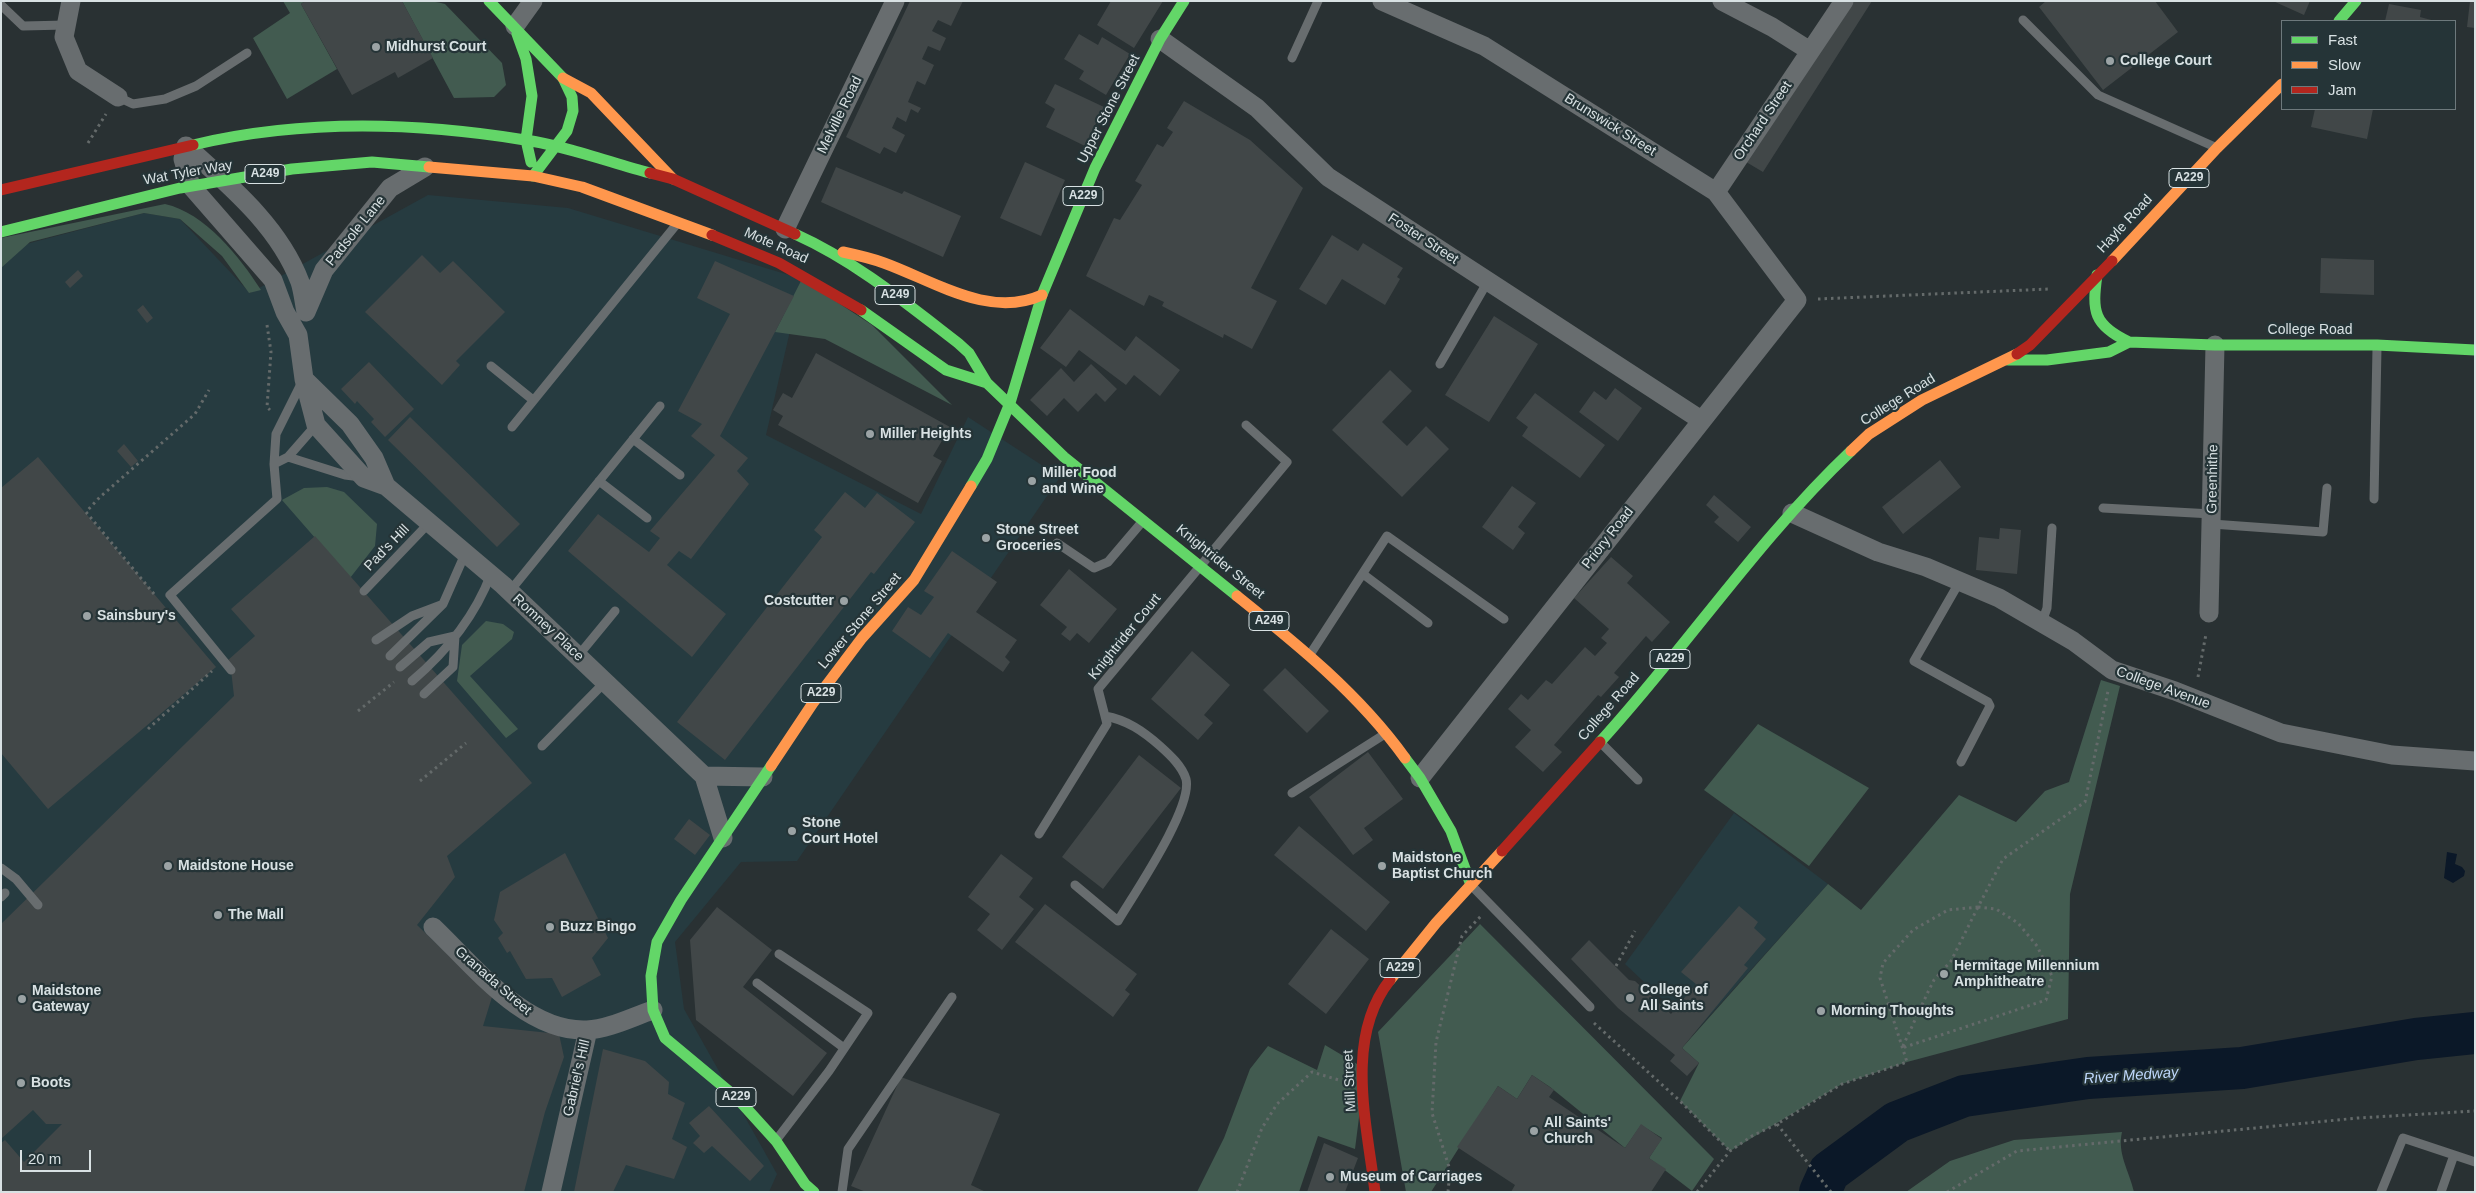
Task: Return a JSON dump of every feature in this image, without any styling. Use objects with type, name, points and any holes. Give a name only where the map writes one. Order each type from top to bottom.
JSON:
[{"type":"main road","name":"Mote Road","points":[[489,1],[563,78],[572,97],[573,111],[567,131],[558,147],[534,176]]},
{"type":"main road","name":"Upper Stone Street","points":[[1010,403],[1042,294],[1095,168],[1160,40],[1184,1]]},
{"type":"main road","points":[[2340,20],[2356,1]]},
{"type":"main road","name":"Mote Road","points":[[514,26],[526,59],[532,96],[526,140],[534,176]]},
{"type":"main road","name":"Mote Road","points":[[563,78],[591,93],[673,179]]},
{"type":"main road","name":"Hayle Road","points":[[2008,360],[2030,345],[2088,288],[2097,275],[2281,85]]},
{"type":"main road","name":"Wat Tyler Way","points":[[1,190],[238,134],[315,126],[406,127],[526,140]]},
{"type":"main road","name":"Mote Road","points":[[526,140],[673,179],[825,248],[884,287],[958,343],[969,353],[987,383],[1010,403]]},
{"type":"main road","name":"Wat Tyler Way","points":[[1,232],[185,187],[226,182],[292,169],[372,162],[534,176]]},
{"type":"main road","name":"Mote Road","points":[[534,176],[582,187],[678,222],[779,263],[808,277],[859,308],[946,370],[987,383]]},
{"type":"main road","name":"A249","points":[[825,248],[882,262],[980,301],[997,305],[1028,302],[1042,294]]},
{"type":"main road","points":[[2097,275],[2094,308],[2104,326],[2116,336],[2129,342]]},
{"type":"main road","name":"College Road","points":[[1471,885],[1600,742],[1792,513],[1831,470],[1869,434],[1956,382],[2008,360],[2047,360],[2109,352],[2129,342],[2215,345],[2377,345],[2475,350]]},
{"type":"main road","name":"Knightrider Street","points":[[1010,403],[1064,457],[1310,655],[1388,733],[1420,778],[1451,831],[1471,885]]},
{"type":"main road","name":"Lower Stone Street","points":[[653,1010],[651,976],[657,942],[681,900],[813,703],[862,638],[914,580],[990,452],[1010,403]]},
{"type":"main road","name":"Mill Street","points":[[1375,1192],[1363,1086],[1362,1048],[1369,1016],[1382,990],[1436,923],[1471,885]]},
{"type":"main road","name":"A229","points":[[653,1010],[665,1038],[731,1092],[776,1141],[805,1184],[814,1192]]},
{"type":"street","points":[[72,1],[64,37],[78,71],[118,97]]},
{"type":"street","points":[[514,26],[533,1]]},
{"type":"street","name":"Melville Road","points":[[785,229],[894,1]]},
{"type":"street","name":"Brunswick Street","points":[[1382,1],[1484,46],[1716,192],[1798,300]]},
{"type":"street","points":[[1722,1],[1772,27],[1810,51]]},
{"type":"street","name":"Orchard Street","points":[[1716,192],[1844,1]]},
{"type":"street","name":"Foster Street","points":[[1160,40],[1257,108],[1328,177],[1701,420]]},
{"type":"street","name":"Romney Place","points":[[298,336],[306,312],[301,284],[279,242],[252,209],[226,182],[186,146],[183,159],[185,187],[256,259],[273,280],[285,312],[298,336],[304,379],[316,426],[364,478],[386,486],[429,524],[491,574],[704,776],[723,838]]},
{"type":"street","name":"Padsole Lane","points":[[306,312],[324,270],[390,188],[425,167]]},
{"type":"street","name":"Priory Road","points":[[1420,778],[1701,420],[1798,300]]},
{"type":"street","name":"Greenhithe","points":[[2209,613],[2215,345]]},
{"type":"street","name":"Romney Place","points":[[304,379],[350,424],[374,458],[386,486]]},
{"type":"street","name":"College Avenue","points":[[1792,513],[1878,552],[1926,567],[1999,598],[2042,622],[2112,670],[2281,733],[2392,756],[2475,761]]},
{"type":"street","points":[[704,776],[763,777]]},
{"type":"street","name":"Granada Street","points":[[433,927],[502,993],[530,1015],[558,1028],[588,1030]]},
{"type":"street","name":"Gabriel's Hill","points":[[551,1192],[588,1030],[617,1023],[653,1010]]},
{"type":"lane","points":[[1292,58],[1318,1]]},
{"type":"lane","points":[[1,5],[22,26],[66,26]]},
{"type":"lane","points":[[2023,20],[2098,95],[2218,148]]},
{"type":"lane","points":[[118,97],[133,104],[165,99],[196,86],[247,53]]},
{"type":"lane","points":[[512,427],[678,222]]},
{"type":"lane","points":[[1440,364],[1488,281]]},
{"type":"lane","points":[[2374,499],[2377,345]]},
{"type":"lane","points":[[491,366],[534,400]]},
{"type":"lane","points":[[231,670],[170,595],[277,499],[274,464],[276,434],[304,379]]},
{"type":"lane","points":[[510,592],[660,406]]},
{"type":"lane","points":[[1201,567],[1287,462],[1246,425]]},
{"type":"lane","points":[[274,464],[288,457],[316,426]]},
{"type":"lane","points":[[633,439],[680,475]]},
{"type":"lane","points":[[288,457],[345,475],[364,478]]},
{"type":"lane","points":[[599,481],[647,518]]},
{"type":"lane","points":[[2103,508],[2322,532],[2327,488]]},
{"type":"lane","points":[[1056,544],[1094,568],[1108,562],[1144,520]]},
{"type":"lane","name":"Pad's Hill","points":[[364,591],[429,524]]},
{"type":"lane","points":[[2042,622],[2047,608],[2052,528]]},
{"type":"lane","points":[[1310,655],[1388,536],[1504,620]]},
{"type":"lane","points":[[390,656],[444,604],[465,554]]},
{"type":"lane","name":"Knightrider Court","points":[[1039,834],[1107,724],[1098,689],[1201,567]]},
{"type":"lane","points":[[412,681],[430,666],[473,612],[491,574]]},
{"type":"lane","points":[[1363,574],[1428,623]]},
{"type":"lane","points":[[1960,581],[1914,661],[1988,702],[1990,706],[1961,762]]},
{"type":"lane","points":[[376,640],[412,616],[444,604]]},
{"type":"lane","points":[[578,656],[615,611]]},
{"type":"lane","points":[[400,667],[430,642],[455,636]]},
{"type":"lane","points":[[424,694],[453,667],[455,636]]},
{"type":"lane","points":[[542,746],[606,681]]},
{"type":"lane","points":[[1075,885],[1118,921],[1169,836],[1186,797],[1186,779],[1174,759],[1150,737],[1123,719],[1104,716]]},
{"type":"lane","points":[[1292,793],[1388,733]]},
{"type":"lane","points":[[1600,742],[1638,780]]},
{"type":"lane","points":[[1,868],[16,879],[38,905]]},
{"type":"lane","points":[[1471,885],[1587,1004]]},
{"type":"lane","points":[[776,1141],[868,1013],[779,954]]},
{"type":"lane","points":[[757,983],[844,1048]]},
{"type":"lane","points":[[842,1192],[848,1149],[952,997]]},
{"type":"lane","points":[[2381,1192],[2403,1138],[2475,1162]]},
{"type":"lane","points":[[2441,1192],[2454,1155]]},
{"type":"path","points":[[85,145],[91,141],[118,97]]},
{"type":"path","points":[[1798,300],[2088,288]]},
{"type":"path","points":[[266,323],[271,352],[268,407]]},
{"type":"path","points":[[160,602],[86,512],[100,497],[195,414],[209,390]]},
{"type":"path","points":[[2175,692],[2197,685],[2209,613]]},
{"type":"path","points":[[148,729],[216,668]]},
{"type":"path","points":[[1902,1048],[1934,980],[1951,961],[2003,859],[2085,802],[2112,670]]},
{"type":"path","points":[[358,711],[398,678]]},
{"type":"path","points":[[420,781],[466,743]]},
{"type":"path","points":[[1448,1192],[1450,1170],[1432,1113],[1436,1042],[1462,936],[1491,905]]},
{"type":"path","points":[[1697,1192],[1730,1151],[1752,1136],[1778,1124],[1842,1084],[1906,1062],[1880,978],[1883,963],[1913,930],[1948,910],[1978,907],[1996,909],[2018,923],[2037,946],[2052,976],[2046,1000],[1902,1048]]},
{"type":"path","points":[[1616,966],[1635,931]]},
{"type":"path","points":[[1587,1004],[1590,1019],[1680,1101],[1730,1151]]},
{"type":"path","points":[[1237,1192],[1262,1128],[1277,1104],[1312,1072],[1363,1086]]},
{"type":"path","points":[[1946,1192],[2017,1151],[2358,1118],[2475,1111]]},
{"type":"path","points":[[1778,1124],[1831,1192]]},
{"type":"shaded area","points":[[428,195],[568,208],[802,279],[766,435],[921,514],[968,417],[1060,477],[797,861],[741,862],[675,942],[684,1009],[777,1174],[769,1192],[1,1192],[1,256],[30,243],[144,213],[180,219],[250,293]]},
{"type":"shaded area","points":[[1734,813],[1828,884],[1696,1031],[1625,964]]},
{"type":"shaded area","points":[[2447,852],[2457,854],[2455,864],[2462,867],[2465,871],[2464,876],[2453,883],[2444,878]]},
{"type":"green space","points":[[283,1],[305,1],[301,4],[337,69],[287,99],[253,38],[290,13]]},
{"type":"green space","points":[[402,1],[430,1],[445,4],[502,63],[506,85],[494,97],[454,98]]},
{"type":"green space","points":[[165,204],[180,209],[207,226],[243,264],[261,290],[249,293],[222,256],[180,219],[144,213],[30,242],[1,268],[1,238]]},
{"type":"green space","points":[[802,279],[872,325],[952,405],[825,339],[775,332]]},
{"type":"green space","points":[[327,487],[344,492],[377,524],[375,546],[350,578],[282,500],[304,488]]},
{"type":"green space","points":[[486,621],[503,624],[514,632],[512,639],[470,676],[518,729],[506,738],[457,681],[462,645]]},
{"type":"green space","points":[[2101,680],[2120,686],[2070,894],[2068,1019],[1907,1062],[1842,1084],[1730,1151],[1680,1101],[1699,1063],[1682,1048],[1828,884],[1861,910],[1959,795],[2016,822],[2045,791],[2069,782]]},
{"type":"green space","points":[[1758,724],[1869,788],[1809,866],[1704,790]]},
{"type":"green space","points":[[1480,924],[1714,1159],[1692,1191],[1649,1158],[1662,1138],[1641,1125],[1625,1148],[1550,1087],[1532,1075],[1517,1099],[1498,1086],[1431,1192],[1406,1192],[1378,1032]]},
{"type":"green space","points":[[1325,1045],[1362,1067],[1363,1086],[1355,1149],[1318,1136],[1299,1192],[1197,1192],[1224,1138],[1250,1069],[1268,1046],[1317,1070]]},
{"type":"green space","points":[[2122,1132],[2122,1155],[2134,1192],[1906,1192],[1950,1161],[2014,1140]]},
{"type":"building","name":"Midhurst Court","points":[[305,1],[402,1],[433,58],[398,78],[395,72],[352,95],[301,4]]},
{"type":"building","points":[[910,1],[963,1],[951,26],[938,20],[932,31],[946,38],[940,51],[928,46],[922,59],[934,65],[925,85],[917,81],[908,102],[921,108],[918,113],[911,109],[906,122],[897,117],[892,128],[905,135],[896,153],[884,147],[880,154],[846,137]]},
{"type":"building","points":[[1111,1],[1163,1],[1134,48],[1097,25]]},
{"type":"building","points":[[1846,1],[1872,1],[1763,172],[1741,159]]},
{"type":"building","name":"College Court","points":[[2046,1],[2155,1],[2178,32],[2103,90],[2039,7]]},
{"type":"building","points":[[2273,1],[2310,1],[2304,15]]},
{"type":"building","points":[[2470,1],[2475,1],[2475,28],[2467,27]]},
{"type":"building","points":[[2389,4],[2421,10],[2420,17],[2431,20],[2385,20]]},
{"type":"building","points":[[1079,34],[1098,45],[1102,37],[1130,54],[1106,95],[1079,79],[1084,71],[1064,59]]},
{"type":"building","points":[[1055,84],[1104,107],[1085,146],[1046,127],[1055,109],[1045,103]]},
{"type":"building","points":[[1184,101],[1250,140],[1303,188],[1251,288],[1277,301],[1252,349],[1224,334],[1223,338],[1162,306],[1164,302],[1149,295],[1144,306],[1086,276],[1114,218],[1120,220],[1142,185],[1135,181],[1157,144],[1163,147],[1173,132],[1167,128]]},
{"type":"building","points":[[2315,110],[2373,110],[2367,139],[2311,127]]},
{"type":"building","points":[[1025,162],[1065,180],[1041,236],[1000,218]]},
{"type":"building","points":[[836,167],[902,194],[904,191],[961,216],[943,257],[821,202]]},
{"type":"building","points":[[1332,235],[1358,251],[1363,243],[1403,268],[1397,277],[1400,279],[1385,305],[1342,279],[1326,305],[1299,289]]},
{"type":"building","points":[[422,255],[440,273],[453,261],[505,312],[456,361],[460,365],[442,385],[365,312]]},
{"type":"building","points":[[2321,258],[2374,260],[2374,295],[2320,293]]},
{"type":"building","points":[[715,261],[794,296],[720,436],[748,458],[737,471],[749,484],[691,559],[679,551],[667,565],[726,614],[692,657],[568,551],[598,514],[649,552],[660,538],[650,531],[715,455],[691,436],[702,424],[678,411],[730,314],[697,298]]},
{"type":"building","points":[[78,270],[83,276],[70,288],[65,282]]},
{"type":"building","points":[[143,305],[153,318],[147,323],[137,310]]},
{"type":"building","points":[[1070,309],[1125,351],[1136,336],[1180,370],[1160,396],[1134,375],[1126,385],[1079,350],[1066,367],[1040,348]]},
{"type":"building","points":[[1494,316],[1538,344],[1489,422],[1445,395]]},
{"type":"building","name":"Miller Heights","points":[[816,353],[950,427],[933,456],[942,461],[918,503],[778,425],[783,416],[773,410],[783,393],[792,398]]},
{"type":"building","points":[[369,362],[414,409],[385,437],[371,422],[374,419],[357,401],[355,404],[341,389]]},
{"type":"building","points":[[1091,364],[1117,389],[1105,402],[1096,393],[1078,412],[1064,398],[1047,416],[1030,400],[1061,368],[1074,382]]},
{"type":"building","points":[[1390,370],[1412,391],[1382,422],[1407,446],[1426,426],[1449,449],[1402,497],[1332,430]]},
{"type":"building","points":[[1615,388],[1642,408],[1618,441],[1579,412],[1594,391],[1606,400]]},
{"type":"building","points":[[1535,393],[1605,445],[1580,478],[1522,436],[1528,427],[1516,418]]},
{"type":"building","points":[[410,417],[520,524],[497,547],[388,440]]},
{"type":"building","points":[[124,444],[138,461],[131,467],[117,451]]},
{"type":"building","name":"Sainsbury's","points":[[38,457],[216,667],[48,809],[1,753],[1,488]]},
{"type":"building","points":[[1940,460],[1961,487],[1903,534],[1882,507]]},
{"type":"building","points":[[1512,486],[1536,503],[1518,527],[1525,533],[1513,550],[1482,527]]},
{"type":"building","points":[[845,492],[865,508],[877,493],[915,522],[874,574],[871,572],[725,760],[677,722],[822,537],[814,530]]},
{"type":"building","points":[[1714,495],[1751,527],[1738,542],[1714,522],[1719,517],[1706,505]]},
{"type":"building","points":[[2000,528],[2021,530],[2017,574],[1976,570],[1979,537],[1999,539]]},
{"type":"building","name":"The Mall","points":[[315,536],[532,783],[447,856],[455,877],[417,925],[492,997],[483,1026],[559,1034],[564,1057],[545,1112],[524,1192],[1,1192],[1,1143],[5,1140],[24,1162],[62,1124],[46,1124],[33,1110],[1,1139],[1,924],[234,696],[231,670],[227,661],[255,636],[231,609]]},
{"type":"building","points":[[952,551],[997,582],[976,612],[1017,640],[1005,657],[1010,662],[1003,672],[948,633],[930,658],[892,631],[908,607],[921,615],[934,597],[924,591]]},
{"type":"building","points":[[1611,557],[1633,576],[1627,583],[1670,622],[1652,642],[1646,636],[1614,673],[1619,677],[1601,697],[1598,695],[1554,745],[1562,752],[1543,772],[1515,747],[1531,730],[1508,709],[1521,694],[1528,700],[1546,680],[1552,684],[1585,647],[1595,656],[1607,643],[1601,638],[1609,629],[1574,598]]},
{"type":"building","points":[[1069,569],[1117,609],[1089,643],[1077,633],[1070,641],[1061,634],[1067,627],[1040,605]]},
{"type":"building","points":[[1192,651],[1230,685],[1204,715],[1213,723],[1198,740],[1151,699]]},
{"type":"building","points":[[1285,668],[1329,711],[1307,733],[1263,690]]},
{"type":"building","points":[[1368,752],[1403,799],[1364,828],[1373,840],[1353,855],[1309,797]]},
{"type":"building","points":[[1139,755],[1181,788],[1103,889],[1062,857]]},
{"type":"building","points":[[689,819],[710,835],[695,855],[674,839]]},
{"type":"building","points":[[1299,826],[1390,902],[1366,931],[1274,855]]},
{"type":"building","name":"Buzz Bingo","points":[[565,853],[608,938],[592,958],[601,975],[562,997],[552,978],[526,979],[510,951],[507,953],[498,938],[503,933],[494,920],[500,892]]},
{"type":"building","points":[[1001,854],[1033,878],[1019,897],[1034,909],[1002,950],[977,930],[990,914],[968,897]]},
{"type":"building","points":[[1045,904],[1137,974],[1125,990],[1130,994],[1113,1017],[1015,942]]},
{"type":"building","name":"College of All Saints","points":[[1739,906],[1758,922],[1754,928],[1766,939],[1744,965],[1748,968],[1682,1048],[1699,1063],[1687,1076],[1670,1061],[1675,1055],[1618,1008],[1571,959],[1589,940],[1629,980],[1635,981],[1671,1014],[1696,984],[1681,972]]},
{"type":"building","points":[[717,907],[772,950],[743,987],[827,1053],[793,1096],[696,1020],[690,940]]},
{"type":"building","points":[[1331,929],[1369,959],[1326,1014],[1288,984]]},
{"type":"building","points":[[603,1049],[645,1061],[669,1082],[668,1094],[685,1103],[672,1139],[687,1147],[674,1179],[626,1165],[613,1192],[574,1192]]},
{"type":"building","name":"All Saints' Church","points":[[1532,1075],[1554,1090],[1549,1097],[1625,1148],[1641,1124],[1662,1139],[1649,1158],[1666,1169],[1651,1192],[1511,1192],[1515,1185],[1457,1147],[1498,1086],[1517,1099]]},
{"type":"building","points":[[901,1077],[1000,1114],[971,1185],[986,1192],[866,1192],[851,1186]]},
{"type":"building","points":[[709,1106],[764,1166],[750,1181],[712,1146],[704,1153],[693,1143],[700,1136],[689,1123]]},
{"type":"building","points":[[1324,1143],[1358,1158],[1345,1192],[1307,1192]]},
{"type":"waterway","name":"River Medway","points":[[1820,1192],[1829,1172],[1897,1122],[1964,1096],[2088,1078],[2242,1068],[2416,1039],[2475,1033]]},
{"type":"traffic: fast","points":[[489,1],[563,78],[572,97],[573,111],[567,131],[533,176]]},
{"type":"traffic: fast","points":[[971,486],[987,459],[1010,403],[1042,295],[1095,168],[1160,39],[1184,1]]},
{"type":"traffic: fast","points":[[2340,20],[2356,1]]},
{"type":"traffic: fast","points":[[517,34],[526,59],[532,96],[526,140],[531,162]]},
{"type":"traffic: fast","points":[[193,145],[275,131],[317,127],[400,127],[484,134],[540,143],[572,150],[650,173]]},
{"type":"traffic: fast","points":[[1,232],[180,188],[292,169],[372,162],[429,167]]},
{"type":"traffic: fast","points":[[795,234],[859,270],[958,343],[969,353],[987,383],[1064,457],[1237,596]]},
{"type":"traffic: fast","points":[[2097,275],[2095,308],[2098,316],[2108,329],[2129,342]]},
{"type":"traffic: fast","points":[[861,310],[946,370],[987,383]]},
{"type":"traffic: fast","points":[[2008,360],[2047,360],[2109,352],[2129,342],[2215,345],[2377,345],[2475,350]]},
{"type":"traffic: fast","points":[[1600,742],[1632,706],[1753,557],[1817,485],[1851,451]]},
{"type":"traffic: fast","points":[[1405,758],[1420,778],[1451,831],[1471,885]]},
{"type":"traffic: fast","points":[[771,766],[681,900],[657,942],[651,976],[653,1010],[665,1038],[737,1098],[776,1141],[805,1184],[814,1192]]},
{"type":"traffic: slow","points":[[563,78],[591,93],[673,179]]},
{"type":"traffic: slow","points":[[2112,261],[2217,148],[2281,85]]},
{"type":"traffic: slow","points":[[429,167],[533,176],[582,187],[712,235]]},
{"type":"traffic: slow","points":[[843,252],[879,261],[962,295],[982,300],[1002,303],[1022,301],[1042,295]]},
{"type":"traffic: slow","points":[[1851,451],[1869,434],[1922,400],[2017,354]]},
{"type":"traffic: slow","points":[[771,766],[813,703],[862,638],[914,580],[971,486]]},
{"type":"traffic: slow","points":[[1237,596],[1327,671],[1368,713],[1405,758]]},
{"type":"traffic: slow","points":[[1390,980],[1436,923],[1502,851]]},
{"type":"traffic: jam","points":[[1,190],[193,145]]},
{"type":"traffic: jam","points":[[650,173],[673,179],[795,234]]},
{"type":"traffic: jam","points":[[712,235],[779,263],[861,310]]},
{"type":"traffic: jam","points":[[2017,354],[2030,345],[2112,261]]},
{"type":"traffic: jam","points":[[1502,851],[1600,742]]},
{"type":"traffic: jam","points":[[1375,1192],[1364,1110],[1363,1055],[1367,1028],[1376,1003],[1390,980]]},
{"type":"place","name":"Midhurst Court","points":[[376,47]]},
{"type":"place","name":"College Court","points":[[2110,61]]},
{"type":"place","name":"Miller Heights","points":[[870,434]]},
{"type":"place","name":"Miller Food and Wine","points":[[1032,481]]},
{"type":"place","name":"Stone Street Groceries","points":[[986,538]]},
{"type":"place","name":"Costcutter","points":[[844,601]]},
{"type":"place","name":"Sainsbury's","points":[[87,616]]},
{"type":"place","name":"Stone Court Hotel","points":[[792,831]]},
{"type":"place","name":"Maidstone House","points":[[168,866]]},
{"type":"place","name":"Maidstone Baptist Church","points":[[1382,866]]},
{"type":"place","name":"The Mall","points":[[218,915]]},
{"type":"place","name":"Buzz Bingo","points":[[550,927]]},
{"type":"place","name":"Hermitage Millennium Amphitheatre","points":[[1944,974]]},
{"type":"place","name":"College of All Saints","points":[[1630,998]]},
{"type":"place","name":"Maidstone Gateway","points":[[22,999]]},
{"type":"place","name":"Morning Thoughts","points":[[1821,1011]]},
{"type":"place","name":"Boots","points":[[21,1083]]},
{"type":"place","name":"All Saints' Church","points":[[1534,1131]]},
{"type":"place","name":"Museum of Carriages","points":[[1330,1177]]}]
